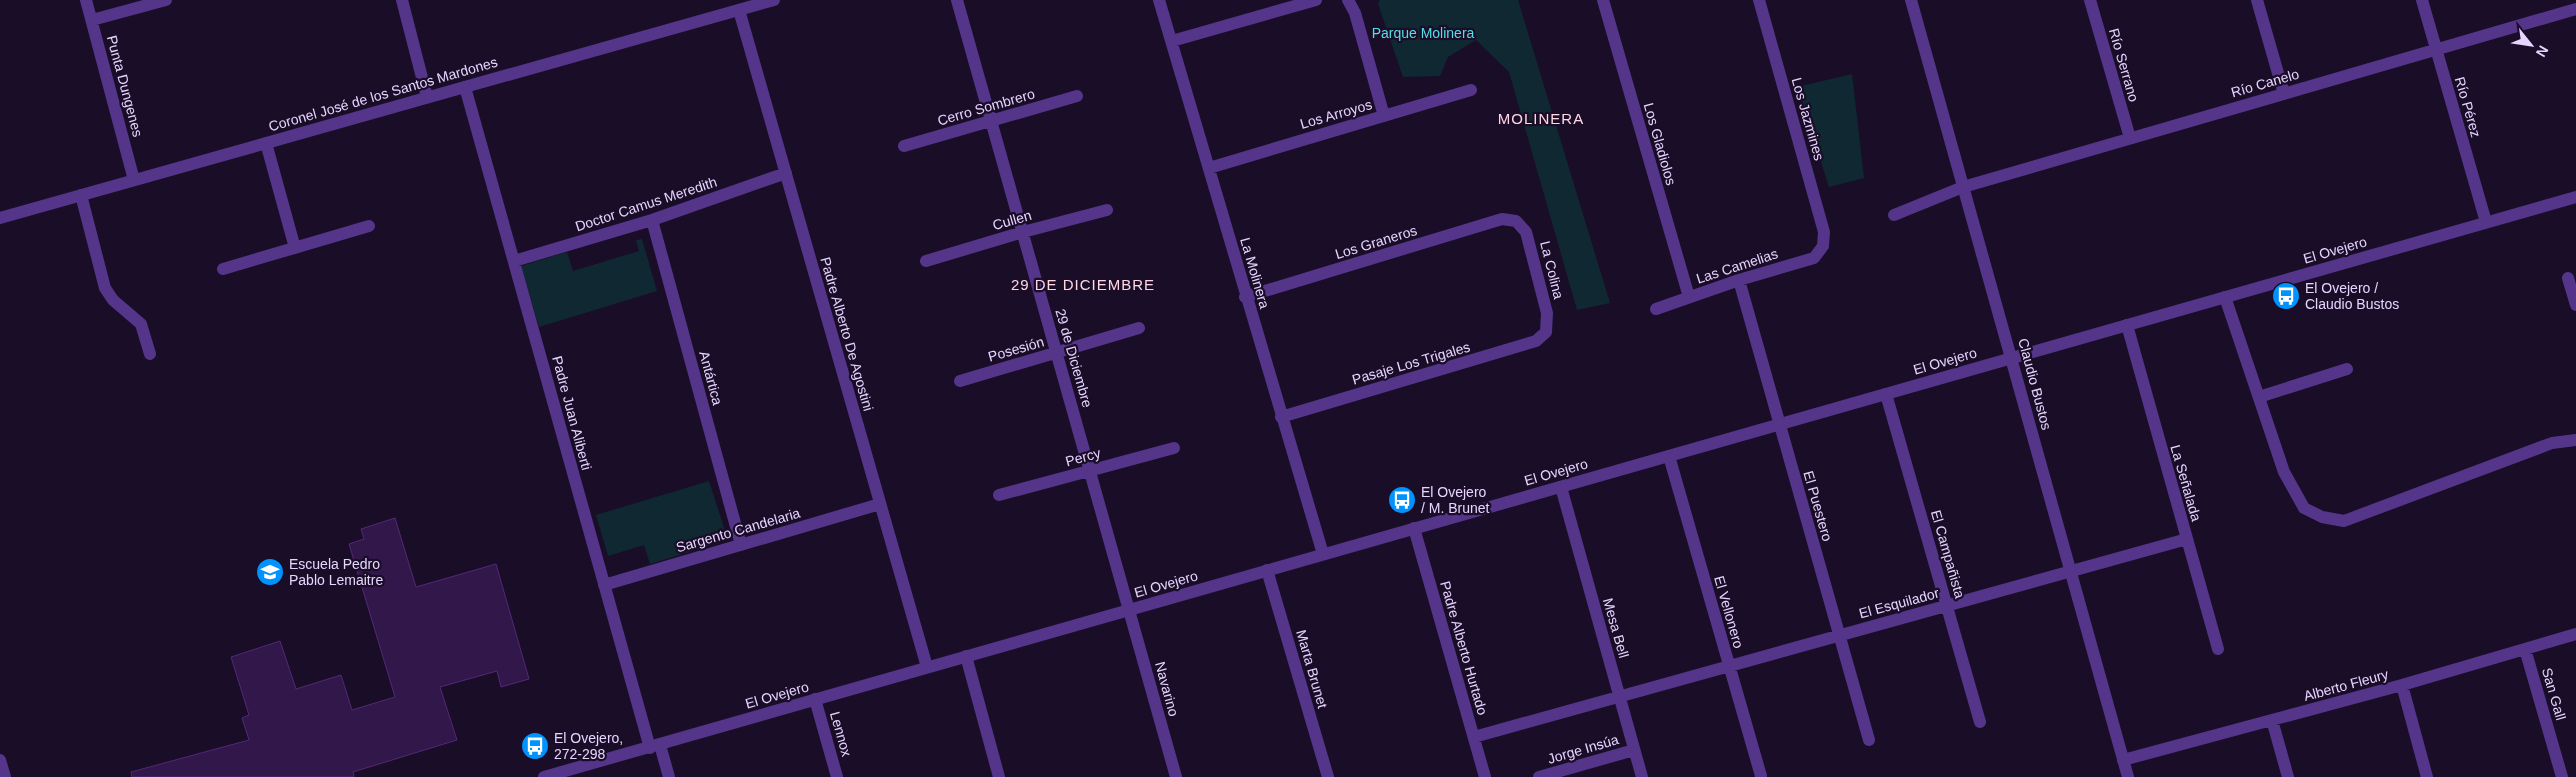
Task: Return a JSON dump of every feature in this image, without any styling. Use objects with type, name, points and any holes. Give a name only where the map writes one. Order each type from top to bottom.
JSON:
[{"type":"street","name":"Punta Dungenes","points":[[86,0],[134,180]]},
{"type":"street","points":[[92,20],[166,0]]},
{"type":"street","points":[[402,0],[427,98]]},
{"type":"street","name":"Coronel José de los Santos Mardones","points":[[0,218],[739,10],[759,2],[774,0]]},
{"type":"street","name":"29 de Diciembre","points":[[957,0],[1130,610]]},
{"type":"street","name":"La Molinera","points":[[1159,0],[1323,554]]},
{"type":"street","points":[[1172,41],[1316,0]]},
{"type":"street","name":"Los Gladiolos","points":[[1602,0],[1689,297]]},
{"type":"street","name":"Los Jazmines","points":[[1759,0],[1824,232],[1823,246]]},
{"type":"street","name":"Claudio Bustos","points":[[1911,0],[2013,358],[2069,572],[2128,777]]},
{"type":"street","name":"Río Serrano","points":[[2090,0],[2130,138]]},
{"type":"street","points":[[2257,0],[2284,94]]},
{"type":"street","name":"Río Pérez","points":[[2422,0],[2486,222]]},
{"type":"street","points":[[1349,2],[1384,116]]},
{"type":"street","name":"Río Canelo","points":[[1894,215],[1963,186],[2576,9]]},
{"type":"street","name":"Padre Alberto De Agostini","points":[[739,10],[927,667]]},
{"type":"street","name":"Padre Juan Aliberti","points":[[466,87],[604,585],[655,746],[669,777]]},
{"type":"street","name":"Los Arroyos","points":[[1209,168],[1471,90]]},
{"type":"street","name":"Cerro Sombrero","points":[[904,146],[1077,96]]},
{"type":"street","points":[[266,143],[295,248]]},
{"type":"street","name":"Doctor Camus Meredith","points":[[514,261],[652,220],[786,173]]},
{"type":"street","points":[[81,195],[105,288],[113,300],[141,324],[150,354]]},
{"type":"street","name":"El Ovejero","points":[[544,777],[2576,197]]},
{"type":"street","name":"Cullen","points":[[926,261],[1106,210]]},
{"type":"street","name":"Los Graneros","points":[[1246,297],[1502,219],[1516,221]]},
{"type":"street","name":"Antártica","points":[[652,220],[741,545]]},
{"type":"street","name":"La Colina","points":[[1516,221],[1526,232],[1547,314],[1546,332]]},
{"type":"street","points":[[223,269],[369,226]]},
{"type":"street","name":"Las Camelias","points":[[1656,308],[1739,280],[1814,258],[1823,246]]},
{"type":"street","points":[[2568,278],[2576,305]]},
{"type":"street","name":"El Puestero","points":[[1739,280],[1869,740]]},
{"type":"street","points":[[2225,297],[2284,472],[2304,508],[2322,517],[2344,521],[2552,443],[2576,440]]},
{"type":"street","name":"La Señalada","points":[[2127,325],[2218,648]]},
{"type":"street","name":"Posesión","points":[[960,381],[1139,328]]},
{"type":"street","name":"Pasaje Los Trigales","points":[[1281,416],[1536,341],[1546,332]]},
{"type":"street","points":[[2259,397],[2347,369]]},
{"type":"street","name":"El Campañista","points":[[1886,394],[1980,722]]},
{"type":"street","name":"Percy","points":[[999,495],[1174,448]]},
{"type":"street","name":"El Vellonero","points":[[1669,456],[1761,776]]},
{"type":"street","name":"Mesa Bell","points":[[1561,486],[1642,777]]},
{"type":"street","name":"Sargento Candelaria","points":[[604,585],[880,504]]},
{"type":"street","name":"Padre Alberto Hurtado","points":[[1414,528],[1485,777]]},
{"type":"street","name":"El Esquilador","points":[[1474,737],[2186,539]]},
{"type":"street","name":"Marta Brunet","points":[[1267,570],[1328,777]]},
{"type":"street","name":"Navarino","points":[[1130,610],[1176,777]]},
{"type":"street","name":"Alberto Fleury","points":[[2123,760],[2402,685],[2576,634]]},
{"type":"street","name":"San Gall","points":[[2525,649],[2562,777]]},
{"type":"street","points":[[966,656],[1000,777]]},
{"type":"street","points":[[2402,685],[2427,777]]},
{"type":"street","name":"Lennox","points":[[815,699],[837,777]]},
{"type":"street","points":[[2272,720],[2288,777]]},
{"type":"street","name":"Jorge Insúa","points":[[1539,777],[1634,750]]},
{"type":"street","points":[[0,760],[5,777]]},
{"type":"green space","name":"Parque Molinera","points":[[1380,0],[1518,0],[1610,303],[1577,310],[1509,72],[1476,40],[1448,57],[1440,76],[1403,77],[1378,4]]},
{"type":"green space","points":[[1852,74],[1864,178],[1829,187],[1797,87]]},
{"type":"green space","points":[[642,239],[657,291],[539,327],[521,266],[567,252],[573,271],[639,251],[636,240]]},
{"type":"green space","points":[[709,481],[728,540],[650,564],[644,545],[608,556],[596,515]]},
{"type":"building","points":[[395,518],[416,587],[496,564],[529,679],[501,687],[497,671],[440,687],[457,740],[353,772],[354,777],[132,777],[131,772],[249,740],[242,718],[249,715],[231,657],[280,641],[296,689],[341,675],[352,710],[395,697],[349,544],[364,539],[361,529]]},
{"type":"place","name":"El Ovejero / Claudio Bustos","points":[[2286,296]]},
{"type":"place","name":"El Ovejero / M. Brunet","points":[[1402,500]]},
{"type":"place","name":"Escuela Pedro Pablo Lemaitre","points":[[270,572]]},
{"type":"place","name":"El Ovejero, 272-298","points":[[535,746]]},
{"type":"district","name":"MOLINERA","points":[[1541,119]]},
{"type":"district","name":"29 DE DICIEMBRE","points":[[1083,285]]}]
